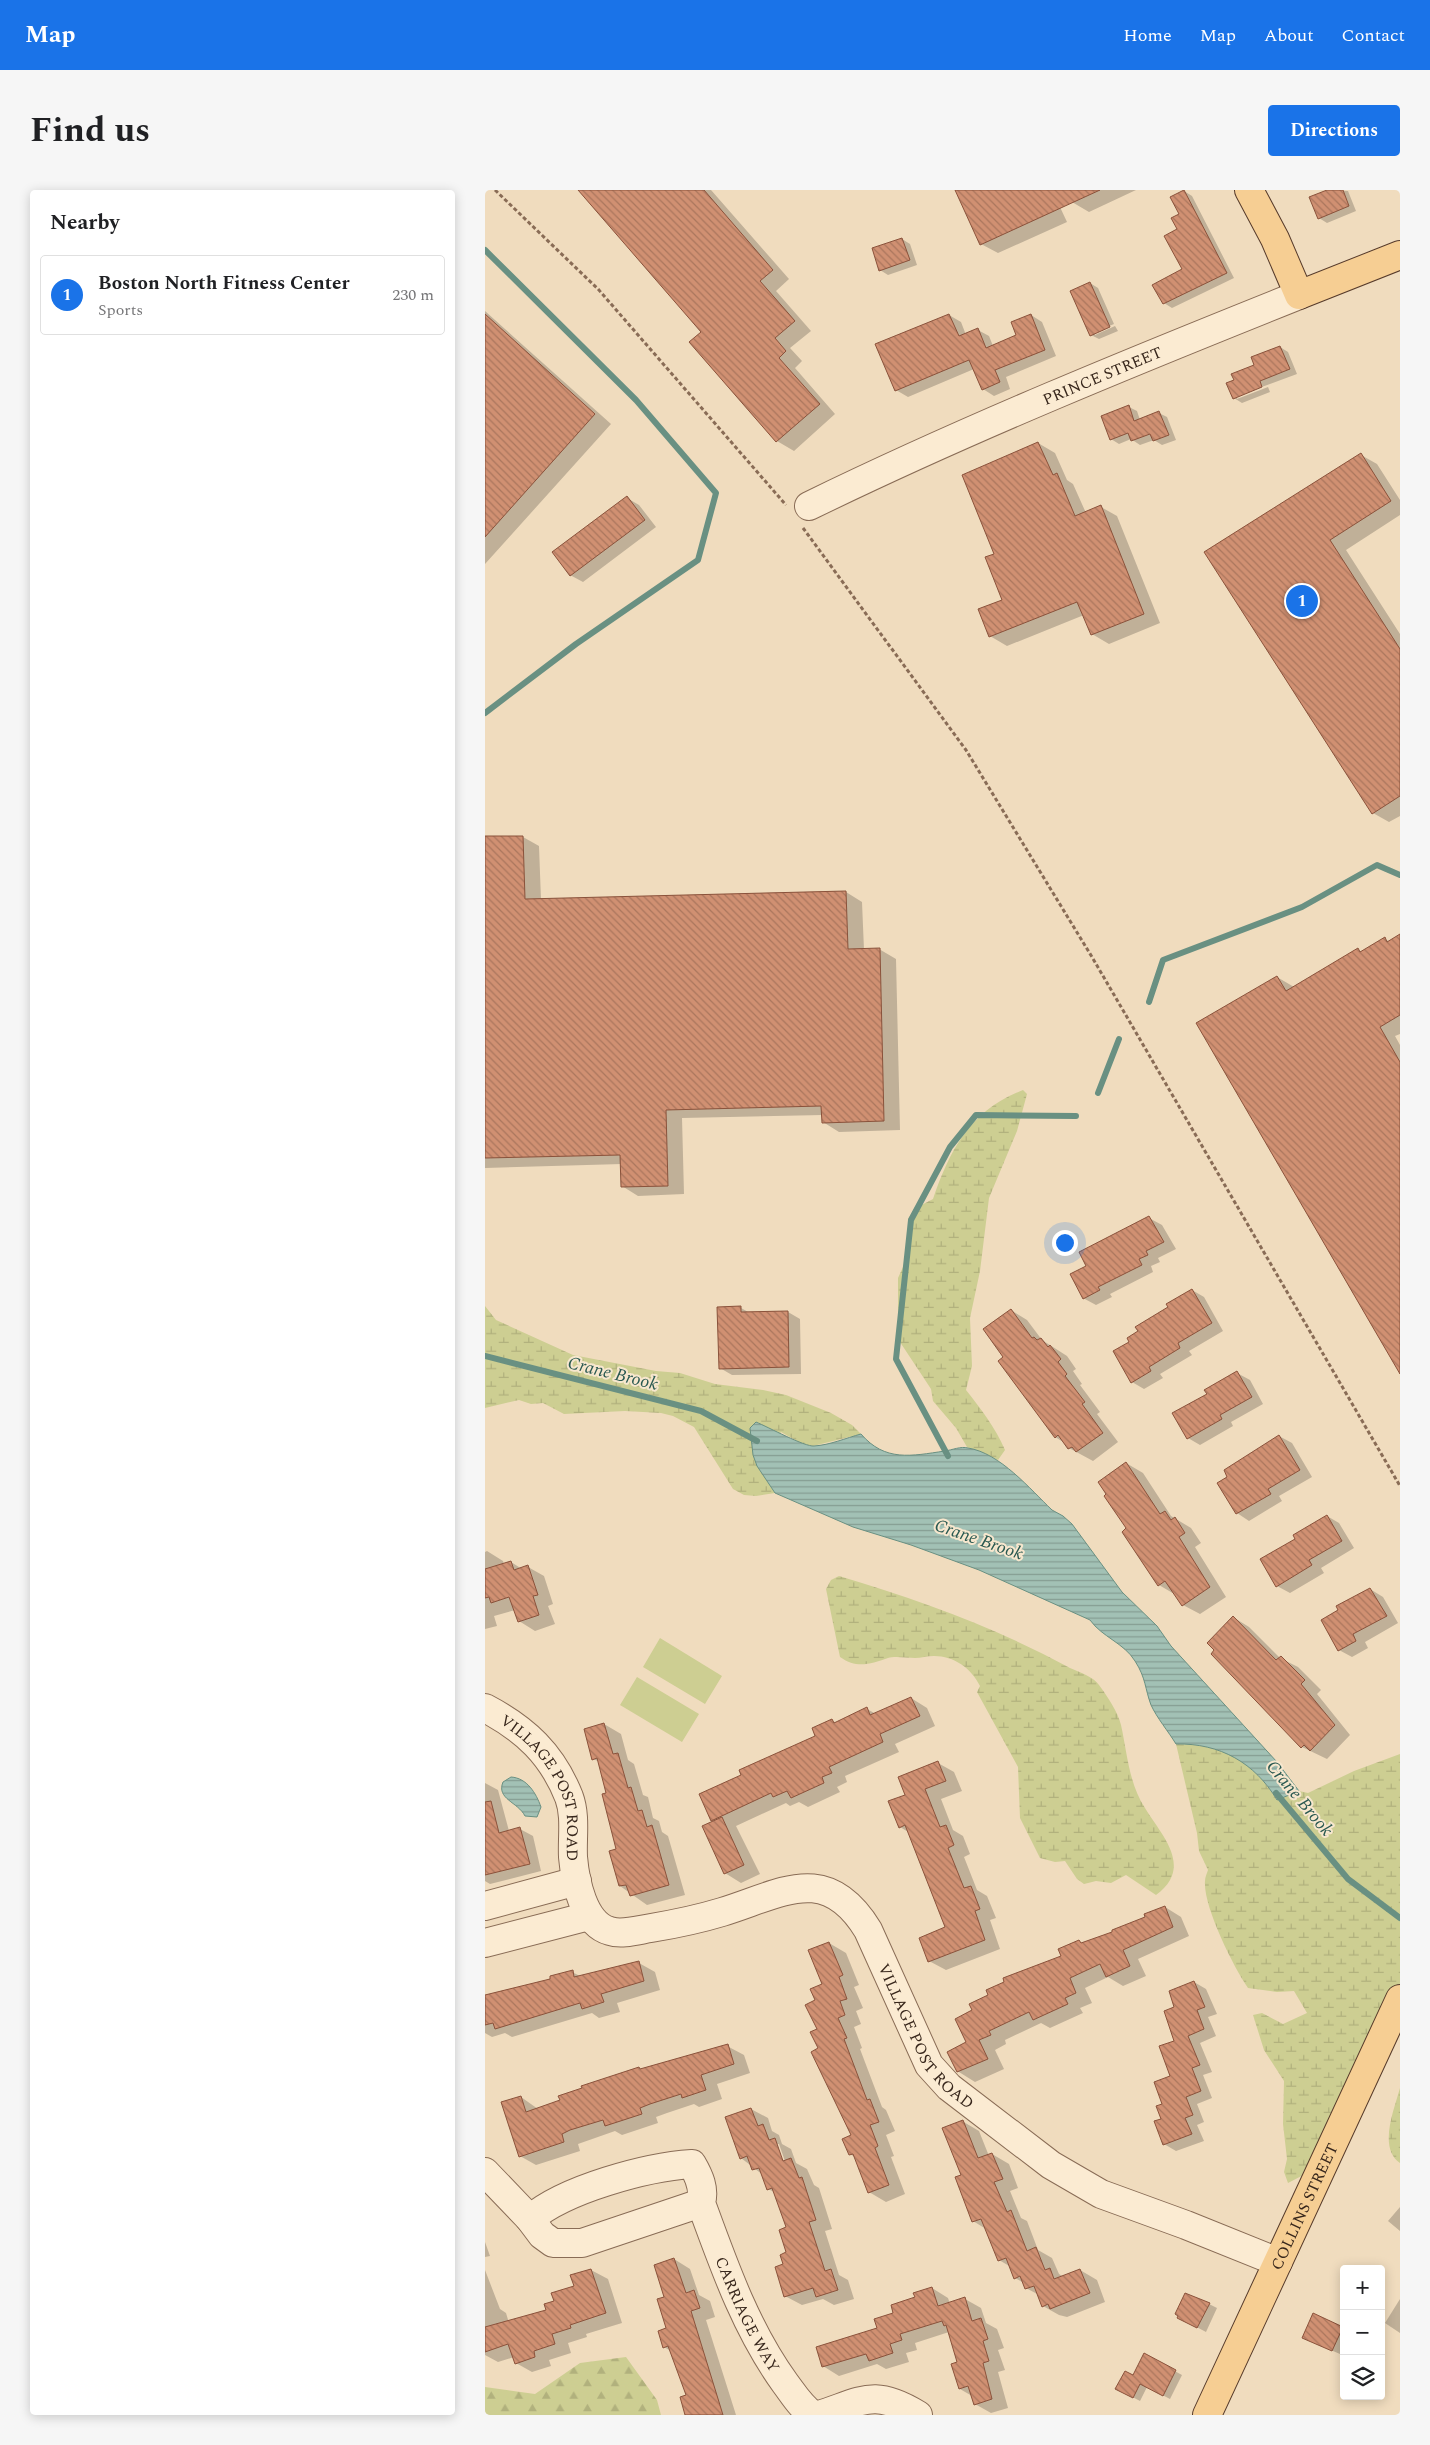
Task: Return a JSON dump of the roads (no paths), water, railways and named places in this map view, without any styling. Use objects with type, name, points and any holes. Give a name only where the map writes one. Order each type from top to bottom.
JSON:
[{"type":"main road","points":[[1249,190],[1275,240],[1299,296]]},
{"type":"main road","name":"PRINCE STREET","points":[[1299,296],[1400,255]]},
{"type":"main road","name":"COLLINS STREET","points":[[1207,2415],[1400,1999]]},
{"type":"street","name":"PRINCE STREET","points":[[799,512],[892,466],[1143,358],[1299,296]]},
{"type":"street","name":"VILLAGE POST ROAD","points":[[485,1708],[506,1718],[531,1738],[544,1752],[562,1782],[573,1814],[573,1857],[577,1881],[589,1916],[606,1930],[627,1932],[667,1925],[722,1912],[774,1893],[806,1888],[828,1892],[847,1902],[857,1912],[929,2065],[949,2087],[1051,2166],[1101,2194],[1186,2225],[1278,2262]]},
{"type":"street","name":"VILLAGE POST ROAD","points":[[485,1906],[577,1881]]},
{"type":"street","points":[[485,1943],[589,1916]]},
{"type":"street","name":"CARRIAGE WAY","points":[[530,2219],[544,2207],[581,2192],[664,2165],[691,2164],[699,2177],[703,2196],[701,2203],[743,2311],[769,2360],[804,2409],[813,2415]]},
{"type":"street","points":[[485,2172],[530,2219],[542,2235],[553,2243],[582,2243],[701,2203]]},
{"type":"street","points":[[819,2415],[865,2399],[889,2400],[917,2415]]},
{"type":"water","points":[[756,1422],[795,1440],[814,1446],[861,1434],[870,1443],[889,1453],[910,1455],[965,1448],[980,1451],[1003,1464],[1052,1510],[1072,1524],[1122,1592],[1157,1626],[1171,1646],[1277,1762],[1299,1791],[1277,1800],[1258,1776],[1235,1758],[1207,1747],[1176,1744],[1151,1705],[1139,1667],[1135,1661],[1125,1649],[1090,1620],[979,1570],[911,1545],[853,1527],[775,1493],[757,1466],[753,1455],[750,1428]]},
{"type":"water","points":[[511,1777],[522,1780],[534,1792],[541,1807],[537,1817],[525,1816],[518,1807],[505,1797],[502,1788],[503,1782]]},
{"type":"waterway","points":[[485,250],[636,400],[716,493],[698,560],[576,644],[485,713]]},
{"type":"waterway","points":[[1149,1002],[1163,960],[1302,907],[1377,865],[1400,875]]},
{"type":"waterway","points":[[1098,1093],[1119,1039]]},
{"type":"waterway","points":[[948,1456],[896,1359],[911,1220],[950,1147],[976,1115],[1076,1116]]},
{"type":"waterway","name":"Crane Brook","points":[[485,1356],[701,1411],[757,1441]]},
{"type":"waterway","name":"Crane Brook","points":[[1276,1793],[1348,1879],[1400,1918]]},
{"type":"place","name":"Boston North Fitness Center","points":[[1302,601]]}]
